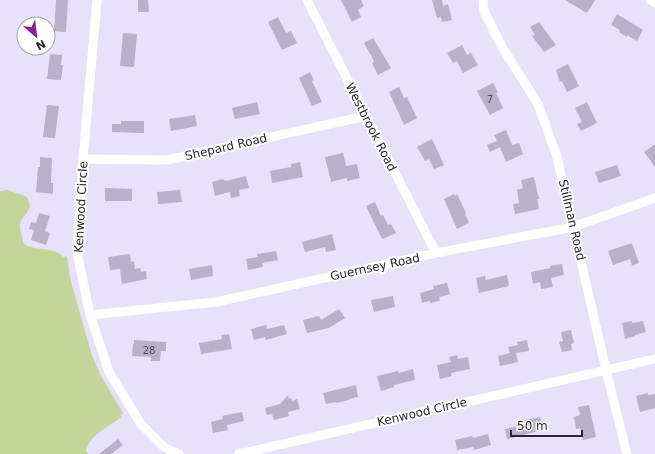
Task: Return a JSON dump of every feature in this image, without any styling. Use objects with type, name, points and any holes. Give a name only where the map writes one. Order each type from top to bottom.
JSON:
[{"type":"street","name":"Kenwood Circle","points":[[97,0],[83,159],[77,252],[90,314],[109,372],[141,424],[164,447],[179,454]]},
{"type":"street","name":"Westbrook Road","points":[[307,0],[436,253]]},
{"type":"street","name":"Stillman Road","points":[[483,0],[484,11],[502,47],[538,104],[557,157],[606,370],[628,454]]},
{"type":"street","points":[[650,0],[655,3]]},
{"type":"street","name":"Shepard Road","points":[[83,159],[167,160],[366,116]]},
{"type":"street","name":"Guernsey Road","points":[[90,314],[216,302],[436,253],[573,227],[655,198]]},
{"type":"street","name":"Kenwood Circle","points":[[239,454],[655,359]]},
{"type":"green space","points":[[8,190],[27,197],[29,202],[30,206],[28,212],[21,220],[20,224],[23,243],[28,246],[55,251],[63,257],[67,256],[70,278],[92,356],[101,376],[123,413],[121,417],[96,435],[88,444],[86,450],[88,454],[0,454],[0,191]]},
{"type":"building","points":[[56,0],[68,0],[66,32],[56,31]]},
{"type":"building","points":[[138,0],[148,0],[149,12],[138,12]]},
{"type":"building","points":[[341,0],[361,0],[364,6],[358,10],[361,17],[352,22]]},
{"type":"building","points":[[432,0],[442,0],[443,6],[448,4],[452,20],[442,22],[441,17],[437,18]]},
{"type":"building","points":[[565,0],[595,0],[587,13]]},
{"type":"building","points":[[617,14],[643,30],[637,41],[627,35],[627,37],[619,32],[620,30],[611,25]]},
{"type":"building","points":[[278,17],[286,33],[291,31],[297,43],[282,50],[268,22]]},
{"type":"building","points":[[539,22],[556,45],[544,52],[532,36],[535,35],[530,27]]},
{"type":"building","points":[[123,33],[137,34],[134,67],[120,66]]},
{"type":"building","points":[[373,38],[391,68],[378,75],[372,63],[374,61],[364,43]]},
{"type":"building","points":[[462,45],[467,55],[471,53],[478,65],[463,73],[457,61],[453,63],[447,53]]},
{"type":"building","points":[[62,55],[61,65],[63,65],[61,80],[47,79],[50,56]]},
{"type":"building","points":[[568,64],[579,86],[567,92],[562,81],[560,82],[556,70]]},
{"type":"building","points":[[310,72],[314,80],[312,81],[322,102],[312,106],[299,78]]},
{"type":"building","points":[[493,83],[498,92],[496,93],[503,108],[490,115],[477,91]]},
{"type":"building","points":[[399,87],[404,98],[407,97],[417,118],[404,125],[389,92]]},
{"type":"building","points":[[257,102],[260,114],[235,119],[232,108]]},
{"type":"building","points":[[587,102],[597,123],[581,131],[577,124],[582,122],[575,108]]},
{"type":"building","points":[[47,105],[59,106],[55,138],[43,137]]},
{"type":"building","points":[[195,115],[197,126],[171,131],[169,119]]},
{"type":"building","points":[[121,121],[144,121],[144,133],[112,132],[112,124],[121,124]]},
{"type":"building","points":[[506,130],[512,145],[519,143],[523,154],[506,162],[500,147],[490,152],[487,145],[497,141],[494,135]]},
{"type":"building","points":[[432,139],[444,165],[434,169],[429,159],[425,161],[417,147]]},
{"type":"building","points":[[655,144],[655,167],[644,152]]},
{"type":"building","points":[[343,153],[346,166],[357,164],[360,178],[347,181],[347,178],[331,182],[325,157]]},
{"type":"building","points":[[40,157],[52,158],[51,183],[53,183],[53,194],[36,192]]},
{"type":"building","points":[[300,162],[303,177],[272,183],[270,171],[291,167],[291,164]]},
{"type":"building","points":[[617,165],[621,176],[599,183],[595,172]]},
{"type":"building","points":[[246,176],[249,188],[239,190],[240,196],[231,198],[230,192],[215,196],[212,182],[223,179],[225,181]]},
{"type":"building","points":[[534,177],[539,199],[537,199],[539,209],[515,214],[513,204],[519,203],[517,190],[523,188],[521,180]]},
{"type":"building","points":[[105,188],[132,189],[132,201],[105,201]]},
{"type":"building","points":[[180,190],[182,202],[158,204],[157,192]]},
{"type":"building","points":[[454,194],[455,196],[457,194],[469,223],[457,229],[444,199]]},
{"type":"building","points":[[375,202],[381,216],[383,215],[388,225],[391,224],[396,233],[382,239],[366,206]]},
{"type":"building","points":[[39,213],[50,216],[45,231],[50,233],[46,245],[31,240],[34,230],[29,229],[31,222],[36,223]]},
{"type":"building","points":[[332,234],[336,250],[326,252],[325,247],[305,252],[302,242]]},
{"type":"building","points":[[632,243],[639,263],[632,266],[630,259],[613,265],[608,251]]},
{"type":"building","points":[[276,251],[278,260],[262,263],[263,267],[248,270],[246,259],[258,257],[257,254]]},
{"type":"building","points":[[130,254],[131,262],[134,261],[135,269],[140,268],[141,272],[146,271],[147,279],[122,284],[120,269],[110,270],[108,257]]},
{"type":"building","points":[[562,264],[564,275],[551,278],[553,287],[541,289],[540,282],[533,284],[531,272]]},
{"type":"building","points":[[212,265],[213,276],[191,280],[189,269]]},
{"type":"building","points":[[507,275],[509,286],[479,293],[476,278],[485,276],[486,280]]},
{"type":"building","points":[[447,283],[450,294],[439,297],[440,301],[422,303],[420,293],[434,289],[433,286]]},
{"type":"building","points":[[393,296],[395,307],[374,312],[371,300]]},
{"type":"building","points":[[339,309],[345,318],[329,328],[307,333],[303,320],[319,316],[321,320]]},
{"type":"building","points":[[632,321],[632,323],[643,321],[646,332],[625,339],[622,323]]},
{"type":"building","points":[[266,325],[267,329],[284,325],[287,334],[266,340],[265,337],[254,340],[251,329]]},
{"type":"building","points":[[571,330],[574,343],[571,344],[572,350],[562,352],[559,342],[563,341],[561,332]]},
{"type":"building","points":[[229,334],[232,349],[201,354],[199,343],[222,339],[221,335]]},
{"type":"building","points":[[134,340],[166,342],[166,351],[161,351],[160,361],[151,361],[151,357],[132,356]]},
{"type":"building","points":[[527,340],[529,351],[516,353],[518,362],[500,366],[498,356],[510,353],[508,347],[518,345],[517,342]]},
{"type":"building","points":[[457,355],[458,359],[468,357],[470,369],[451,373],[452,376],[440,379],[437,365],[451,362],[449,357]]},
{"type":"building","points":[[413,369],[415,380],[394,385],[394,387],[381,391],[377,376],[398,371],[399,373]]},
{"type":"building","points":[[356,385],[358,397],[326,404],[323,393]]},
{"type":"building","points":[[648,393],[648,395],[655,394],[655,408],[640,412],[636,396]]},
{"type":"building","points":[[288,395],[289,399],[291,398],[292,401],[297,399],[300,409],[288,412],[289,416],[274,420],[272,414],[267,415],[265,408],[280,404]]},
{"type":"building","points":[[589,405],[596,437],[583,440],[580,428],[576,429],[574,417],[580,415],[578,407]]},
{"type":"building","points":[[242,412],[244,421],[227,425],[228,430],[213,433],[211,422],[223,419],[222,416]]},
{"type":"building","points":[[540,417],[543,430],[507,439],[505,429],[519,426],[519,424],[526,422],[525,420]]},
{"type":"building","points":[[488,434],[491,445],[474,450],[473,447],[457,450],[455,440],[472,436],[473,438]]},
{"type":"building","points":[[118,439],[123,445],[111,454],[99,454]]}]
